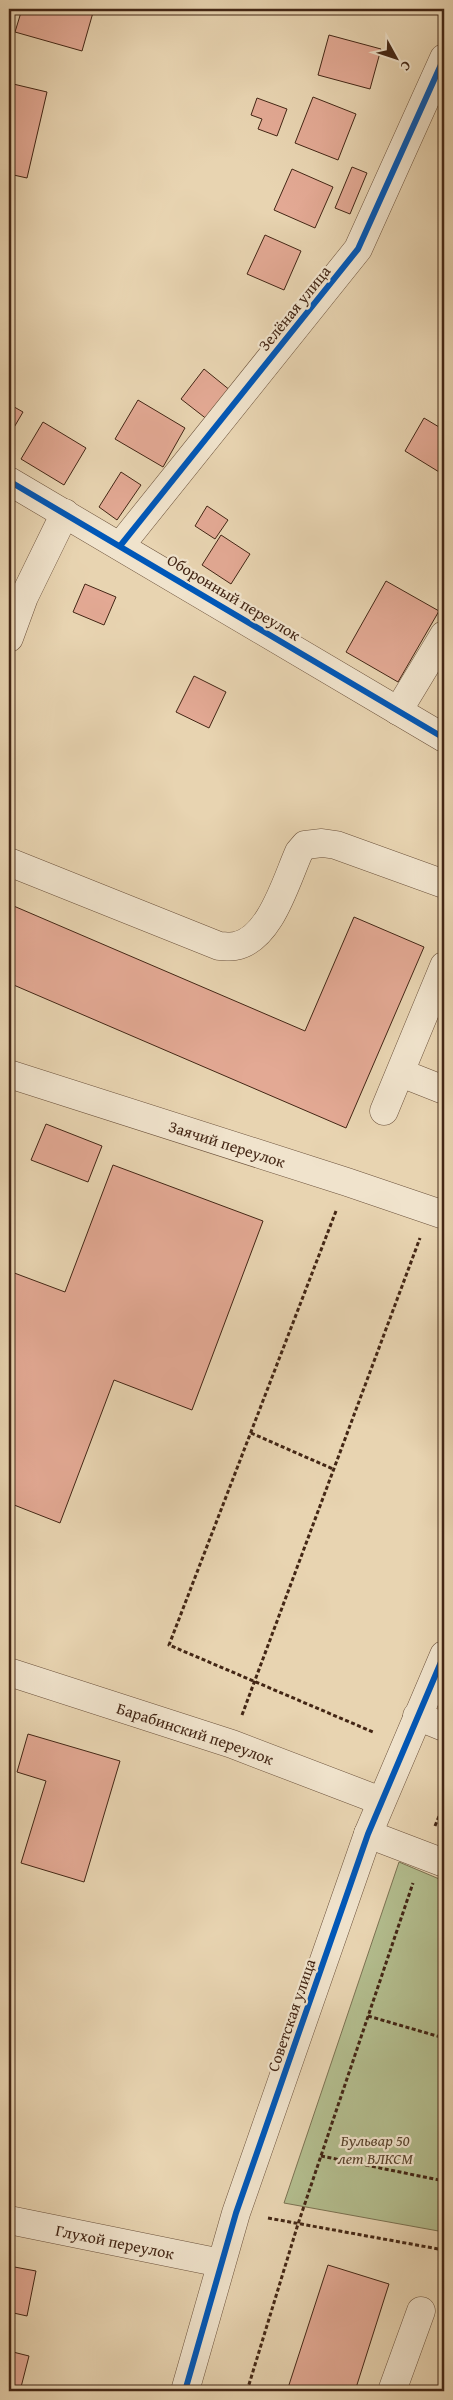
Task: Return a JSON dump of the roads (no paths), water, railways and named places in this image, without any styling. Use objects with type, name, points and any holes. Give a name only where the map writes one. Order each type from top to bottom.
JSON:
[{"type":"street","name":"Зелёная улица","points":[[120,546],[358,249],[444,58]]},
{"type":"street","name":"Оборонный переулок","points":[[9,480],[444,738]]},
{"type":"street","points":[[9,638],[24,597],[65,514]]},
{"type":"street","points":[[398,711],[444,635]]},
{"type":"street","points":[[9,862],[220,946],[236,946],[261,930],[271,916],[299,852],[305,845],[322,843],[336,846],[444,884]]},
{"type":"street","points":[[384,1111],[444,966]]},
{"type":"street","points":[[400,1073],[444,1090]]},
{"type":"street","name":"Заячий переулок","points":[[9,1074],[347,1182],[437,1213]]},
{"type":"street","name":"Советская улица","points":[[185,2391],[236,2213],[368,1834],[444,1655]]},
{"type":"street","name":"Барабинский переулок","points":[[9,1672],[232,1744],[381,1801]]},
{"type":"street","points":[[418,1716],[444,1728]]},
{"type":"street","points":[[368,1834],[433,1859]]},
{"type":"street","name":"Глухой переулок","points":[[9,2220],[221,2263]]},
{"type":"street","points":[[392,2391],[421,2311]]},
{"type":"park label","name":"Бульвар 50 лет ВЛКСМ","points":[[375,2149]]}]
